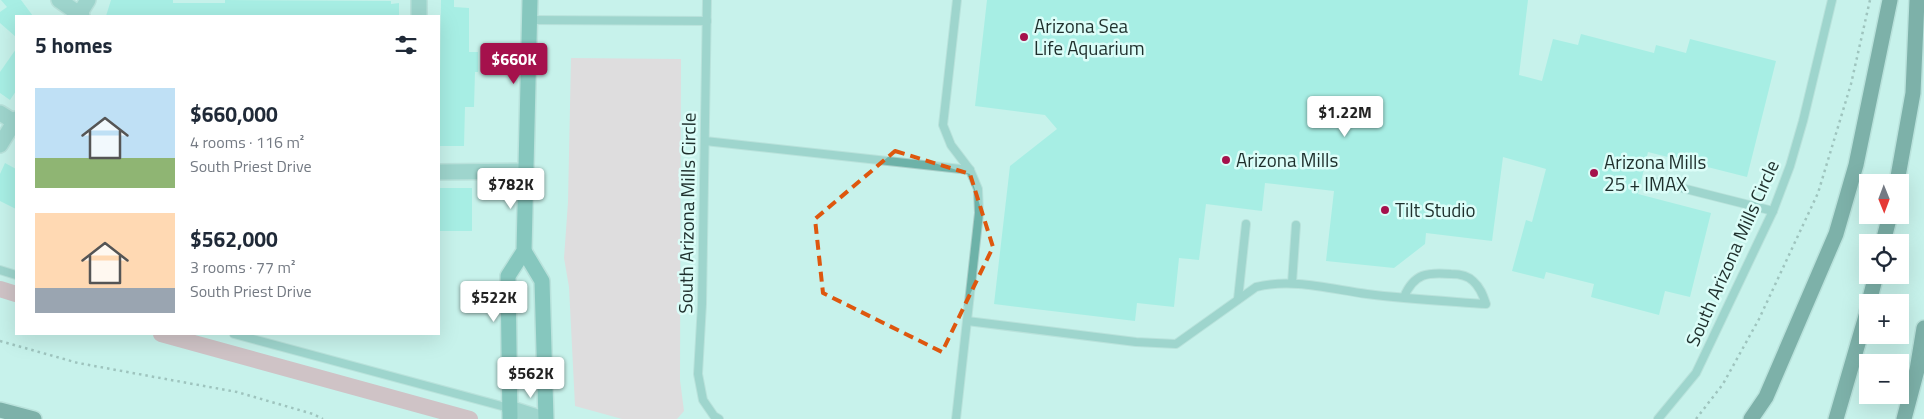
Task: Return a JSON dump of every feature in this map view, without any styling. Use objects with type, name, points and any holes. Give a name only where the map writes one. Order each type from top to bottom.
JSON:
[{"type":"highway","points":[[1750,419],[1766,397],[1836,234],[1856,164],[1890,0]]},
{"type":"highway","points":[[1898,174],[1913,93],[1917,0]]},
{"type":"highway","points":[[1904,419],[1917,370],[1924,328]]},
{"type":"highway","points":[[1836,419],[1859,340]]},
{"type":"highway","points":[[0,410],[34,419]]},
{"type":"main road","points":[[510,414],[508,276],[524,251],[530,0]]},
{"type":"main road","points":[[524,251],[542,281],[545,419]]},
{"type":"street","points":[[59,0],[79,15]]},
{"type":"street","points":[[80,15],[88,0]]},
{"type":"street","points":[[419,0],[419,15]]},
{"type":"street","points":[[0,113],[15,121]]},
{"type":"street","points":[[0,145],[15,123]]},
{"type":"street","points":[[440,172],[527,170]]},
{"type":"street","points":[[510,414],[545,419]]},
{"type":"lane","name":"South Arizona Mills Circle","points":[[707,0],[702,304],[698,374],[703,400],[714,416],[719,419]]},
{"type":"lane","points":[[956,419],[979,213],[978,189],[970,170],[951,145],[944,124],[958,0]]},
{"type":"lane","name":"South Arizona Mills Circle","points":[[1658,419],[1696,373],[1772,211],[1790,166],[1803,121],[1832,0]]},
{"type":"lane","points":[[530,20],[707,21]]},
{"type":"lane","points":[[705,141],[970,170]]},
{"type":"lane","points":[[1658,182],[1772,211]]},
{"type":"lane","points":[[1238,299],[1246,224]]},
{"type":"lane","points":[[1292,283],[1296,225]]},
{"type":"lane","points":[[0,270],[15,275]]},
{"type":"lane","points":[[967,321],[1136,342],[1176,344],[1256,287],[1270,283],[1292,283],[1404,297],[1486,304],[1482,292],[1472,280],[1463,275],[1432,272],[1425,273],[1408,288],[1404,297]]},
{"type":"lane","points":[[237,335],[510,414]]},
{"type":"path","points":[[1696,419],[1723,384],[1759,319],[1818,193],[1849,93],[1870,0]]},
{"type":"path","points":[[0,340],[78,363],[237,392],[313,414],[322,419]]},
{"type":"highlighted area","points":[[895,151],[970,174],[993,247],[942,352],[823,293],[815,219]]},
{"type":"shaded area","points":[[571,58],[681,59],[680,380],[684,411],[677,419],[622,419],[575,406],[569,287],[564,258],[568,202]]},
{"type":"building","points":[[1,0],[21,0],[32,15],[15,15],[15,36],[0,23],[0,12],[7,7]]},
{"type":"building","points":[[111,0],[173,0],[173,3],[225,3],[225,0],[391,1],[391,4],[399,3],[399,15],[106,15]]},
{"type":"building","points":[[441,0],[454,0],[454,7],[469,8],[469,52],[478,52],[478,72],[475,72],[474,107],[465,107],[464,146],[440,146]]},
{"type":"building","name":"Arizona Mills","points":[[987,0],[1528,0],[1519,75],[1542,81],[1553,39],[1578,45],[1581,34],[1654,53],[1656,45],[1686,53],[1690,39],[1776,61],[1747,177],[1648,152],[1638,194],[1711,213],[1690,297],[1665,291],[1659,315],[1591,297],[1594,284],[1546,272],[1544,279],[1512,271],[1526,220],[1532,222],[1546,169],[1503,157],[1492,241],[1426,233],[1425,244],[1394,268],[1326,261],[1334,191],[1265,183],[1262,211],[1206,204],[1199,260],[1179,258],[1174,307],[1137,303],[1135,321],[994,304],[1010,166],[1057,129],[1045,115],[975,106]]},
{"type":"building","points":[[15,50],[15,92],[10,100],[0,93],[0,72]]},
{"type":"building","points":[[5,163],[15,168],[15,208],[0,201],[0,174]]},
{"type":"building","points":[[440,188],[472,188],[472,231],[440,231]]},
{"type":"waterway","points":[[0,289],[15,294]]},
{"type":"waterway","points":[[165,335],[470,419]]},
{"type":"place","name":"Arizona Sea Life Aquarium","points":[[1024,37]]},
{"type":"place","name":"Arizona Mills","points":[[1226,160]]},
{"type":"place","name":"Arizona Mills 25 + IMAX","points":[[1594,173]]},
{"type":"place","name":"Tilt Studio","points":[[1385,210]]}]
